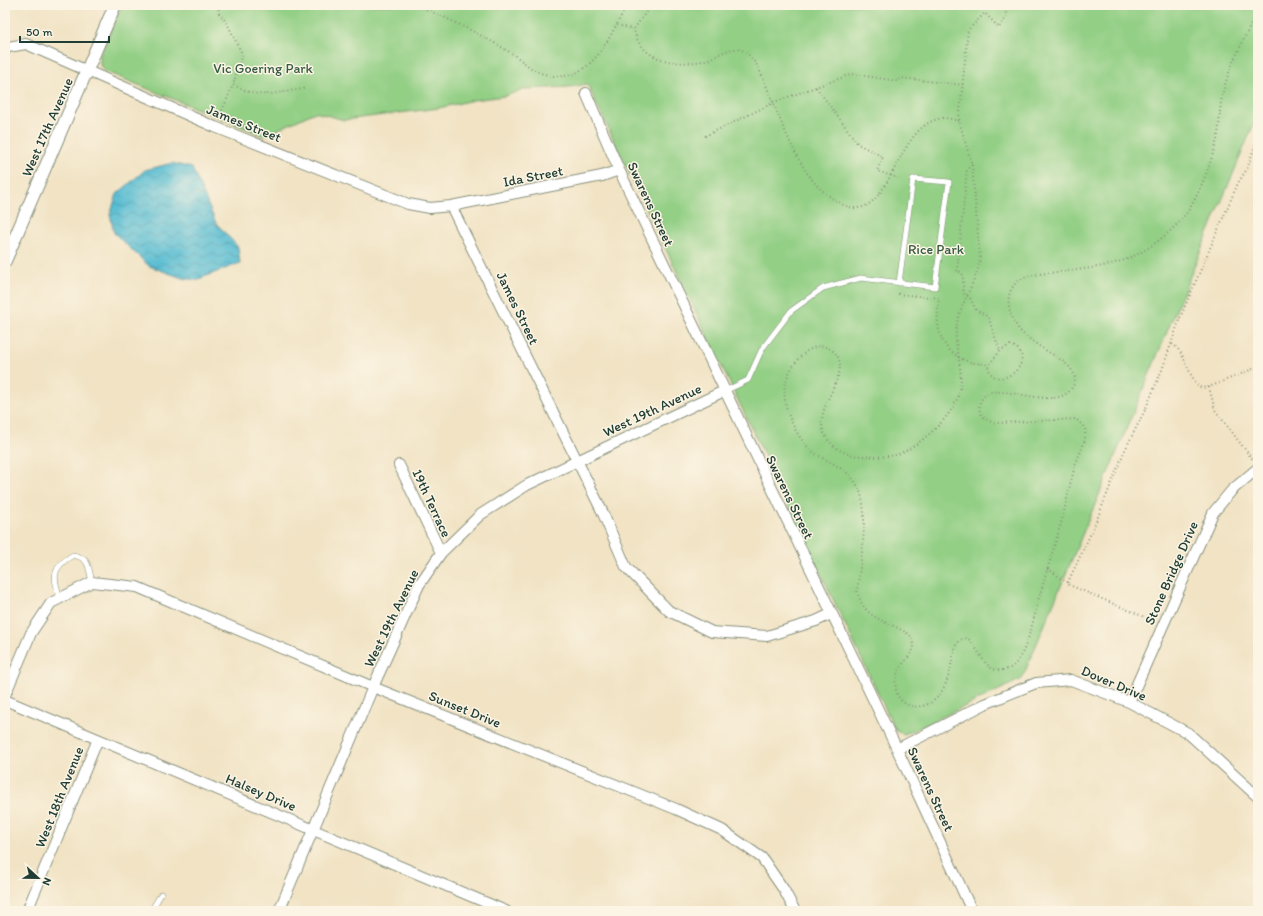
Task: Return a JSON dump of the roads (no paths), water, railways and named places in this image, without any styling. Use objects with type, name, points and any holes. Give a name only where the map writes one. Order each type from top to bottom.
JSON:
[{"type":"street","name":"West 17th Avenue","points":[[5,261],[88,71],[115,5]]},
{"type":"street","name":"James Street","points":[[5,50],[8,47],[26,44],[215,127],[408,204],[430,208],[451,206],[578,461],[626,567],[668,611],[712,632],[768,636],[816,621],[831,614]]},
{"type":"street","name":"Swarens Street","points":[[586,94],[619,170],[897,749],[972,911]]},
{"type":"street","name":"Ida Street","points":[[451,206],[602,176],[619,170]]},
{"type":"street","name":"West 19th Avenue","points":[[279,911],[373,687],[419,585],[441,553],[480,515],[527,485],[724,391]]},
{"type":"street","name":"19th Terrace","points":[[399,465],[441,553]]},
{"type":"street","name":"Stone Bridge Drive","points":[[1129,702],[1213,513],[1256,465]]},
{"type":"street","name":"Sunset Drive","points":[[92,582],[137,587],[373,687],[676,809],[722,830],[762,858],[784,890],[795,911]]},
{"type":"street","points":[[5,695],[31,633],[51,602],[92,582]]},
{"type":"street","name":"Dover Drive","points":[[897,749],[985,704],[1036,683],[1070,680],[1129,702],[1188,733],[1258,797]]},
{"type":"street","name":"Halsey Drive","points":[[5,700],[506,911]]},
{"type":"street","name":"West 18th Avenue","points":[[27,911],[98,739]]},
{"type":"lane","points":[[724,391],[748,380],[762,349],[791,311],[823,288],[861,278],[899,283],[935,287],[949,182],[913,179],[899,283]]},
{"type":"lane","points":[[60,598],[54,579],[59,566],[73,555],[82,556],[87,563],[92,582]]},
{"type":"lane","points":[[151,911],[161,894]]},
{"type":"water","points":[[172,163],[192,168],[216,223],[238,247],[240,263],[196,280],[182,278],[149,266],[114,233],[110,214],[117,194],[145,170]]},
{"type":"park label","name":"Vic Goering Park","points":[[263,68]]},
{"type":"park label","name":"Rice Park","points":[[936,249]]}]
